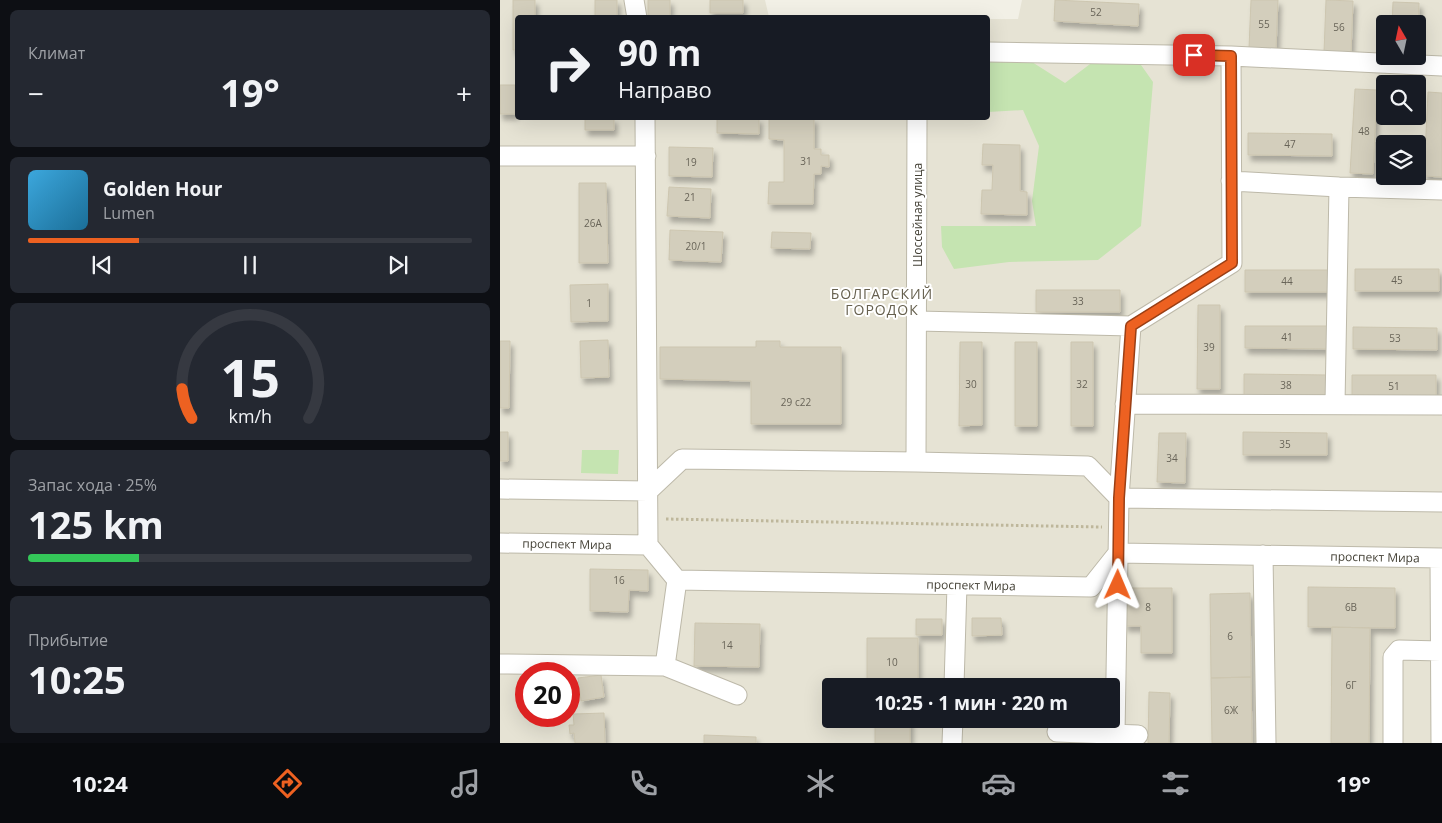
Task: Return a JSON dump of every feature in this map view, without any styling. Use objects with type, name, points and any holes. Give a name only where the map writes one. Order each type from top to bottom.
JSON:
[{"type":"street","points":[[634,0],[636,15]]},
{"type":"street","points":[[990,52],[1231,56],[1442,66]]},
{"type":"street","points":[[917,321],[1131,326],[1232,263],[1231,56]]},
{"type":"street","points":[[645,120],[648,545],[677,580],[665,666]]},
{"type":"street","name":"Шоссейная улица","points":[[916,462],[917,120]]},
{"type":"street","points":[[500,156],[646,156]]},
{"type":"street","points":[[1231,181],[1442,190]]},
{"type":"street","points":[[1335,404],[1339,187]]},
{"type":"street","points":[[1115,734],[1119,498],[1131,326]]},
{"type":"street","points":[[1126,404],[1442,405]]},
{"type":"street","points":[[500,489],[648,491],[682,459],[916,462],[1088,466],[1119,498],[1442,502]]},
{"type":"street","name":"проспект Мира","points":[[500,542],[648,545]]},
{"type":"street","name":"проспект Мира","points":[[677,580],[1091,587],[1118,553],[1441,558]]},
{"type":"street","points":[[1264,555],[1266,743]]},
{"type":"street","points":[[1441,558],[1441,743]]},
{"type":"street","points":[[954,678],[958,585]]},
{"type":"street","points":[[1393,743],[1393,657],[1399,650],[1441,651]]},
{"type":"street","points":[[500,664],[665,666],[737,695]]},
{"type":"street","points":[[952,743],[953,728]]},
{"type":"street","points":[[1057,732],[1138,735]]},
{"type":"path","points":[[648,519],[1118,527]]},
{"type":"shaded area","points":[[500,0],[765,0],[769,15],[515,15],[515,120],[990,120],[990,19],[1018,19],[1022,0],[1442,0],[1442,743],[500,743]]},
{"type":"green space","points":[[1021,55],[1065,83],[1098,58],[1134,55],[1153,82],[1141,226],[1098,260],[1009,262],[954,269],[942,247],[941,226],[1036,226],[1032,201],[1039,146],[1023,110],[990,112],[990,58]]},
{"type":"green space","points":[[582,450],[619,450],[618,474],[581,473]]},
{"type":"building","points":[[513,0],[535,0],[535,15],[515,15],[515,50],[513,50]]},
{"type":"building","points":[[595,0],[617,0],[617,15],[595,15]]},
{"type":"building","points":[[648,0],[670,0],[670,15],[648,15]]},
{"type":"building","points":[[710,0],[743,0],[743,13],[710,13]]},
{"type":"building","points":[[1055,0],[1139,4],[1138,26],[1054,21]]},
{"type":"building","points":[[1251,0],[1278,0],[1276,49],[1249,48]]},
{"type":"building","points":[[1326,0],[1353,1],[1351,53],[1324,52]]},
{"type":"building","points":[[1393,2],[1419,3],[1419,15],[1392,15]]},
{"type":"building","points":[[500,85],[515,85],[515,114],[500,114]]},
{"type":"building","points":[[1355,89],[1376,90],[1373,174],[1350,173]]},
{"type":"building","points":[[1428,92],[1442,93],[1442,177],[1426,176]]},
{"type":"building","points":[[585,120],[614,120],[614,130],[585,130]]},
{"type":"building","points":[[717,120],[759,120],[759,134],[717,133]]},
{"type":"building","points":[[769,120],[814,120],[814,149],[821,149],[821,155],[829,155],[829,167],[821,166],[821,174],[814,174],[813,204],[768,204],[769,182],[784,182],[784,140],[769,139]]},
{"type":"building","points":[[1248,133],[1332,134],[1332,156],[1248,155]]},
{"type":"building","points":[[983,144],[1020,145],[1020,191],[1027,192],[1027,215],[981,214],[982,190],[992,190],[993,165],[982,165]]},
{"type":"building","points":[[669,147],[713,148],[712,177],[669,176]]},
{"type":"building","points":[[579,183],[606,183],[608,263],[579,263]]},
{"type":"building","points":[[669,187],[711,189],[710,218],[667,216]]},
{"type":"building","points":[[670,230],[723,232],[721,262],[669,260]]},
{"type":"building","points":[[772,232],[811,233],[810,249],[771,248]]},
{"type":"building","points":[[1355,269],[1439,269],[1439,291],[1355,291]]},
{"type":"building","points":[[1245,270],[1329,270],[1329,292],[1245,292]]},
{"type":"building","points":[[608,284],[608,321],[571,322],[570,285]]},
{"type":"building","points":[[1036,290],[1120,290],[1120,312],[1036,312]]},
{"type":"building","points":[[1198,305],[1220,305],[1220,389],[1197,389]]},
{"type":"building","points":[[1245,326],[1329,326],[1329,349],[1245,348]]},
{"type":"building","points":[[1353,327],[1437,328],[1437,350],[1353,349]]},
{"type":"building","points":[[608,340],[609,377],[581,378],[580,341]]},
{"type":"building","points":[[500,341],[510,341],[509,408],[500,408]]},
{"type":"building","points":[[756,341],[780,341],[780,347],[841,347],[841,424],[751,424],[751,381],[660,379],[660,347],[756,347]]},
{"type":"building","points":[[960,342],[982,342],[982,425],[959,426]]},
{"type":"building","points":[[1015,342],[1037,342],[1037,426],[1015,426]]},
{"type":"building","points":[[1071,342],[1093,342],[1093,426],[1071,426]]},
{"type":"building","points":[[1244,374],[1328,375],[1328,397],[1244,396]]},
{"type":"building","points":[[1352,375],[1436,375],[1436,397],[1352,397]]},
{"type":"building","points":[[500,432],[508,432],[508,461],[500,461]]},
{"type":"building","points":[[1243,432],[1327,433],[1327,455],[1243,455]]},
{"type":"building","points":[[1159,433],[1186,433],[1185,483],[1157,482]]},
{"type":"building","points":[[590,569],[648,570],[648,591],[629,590],[628,612],[590,611]]},
{"type":"building","points":[[1308,587],[1395,588],[1395,628],[1308,627]]},
{"type":"building","points":[[1125,588],[1172,588],[1172,653],[1141,653],[1141,626],[1125,626]]},
{"type":"building","points":[[1250,593],[1251,677],[1211,678],[1210,594]]},
{"type":"building","points":[[972,618],[1001,618],[1002,635],[972,636]]},
{"type":"building","points":[[916,619],[942,619],[942,635],[916,635]]},
{"type":"building","points":[[695,623],[760,624],[759,667],[694,666]]},
{"type":"building","points":[[1332,627],[1370,628],[1369,743],[1331,743]]},
{"type":"building","points":[[867,638],[918,638],[918,678],[867,678]]},
{"type":"building","points":[[601,675],[604,697],[581,701],[580,678]]},
{"type":"building","points":[[1251,677],[1252,743],[1212,743],[1211,678]]},
{"type":"building","points":[[1149,692],[1170,693],[1169,743],[1148,743]]},
{"type":"building","points":[[604,713],[605,743],[575,743],[574,733],[570,734],[569,727],[580,727],[580,714]]},
{"type":"building","points":[[875,728],[910,728],[910,743],[875,743]]},
{"type":"building","points":[[704,735],[756,737],[756,743],[704,743]]},
{"type":"district","name":"БОЛГАРСКИЙ ГОРОДОК","points":[[882,302]]},
{"type":"route","points":[[1118,585],[1119,498],[1131,326],[1232,263],[1231,56],[1194,55]]}]
